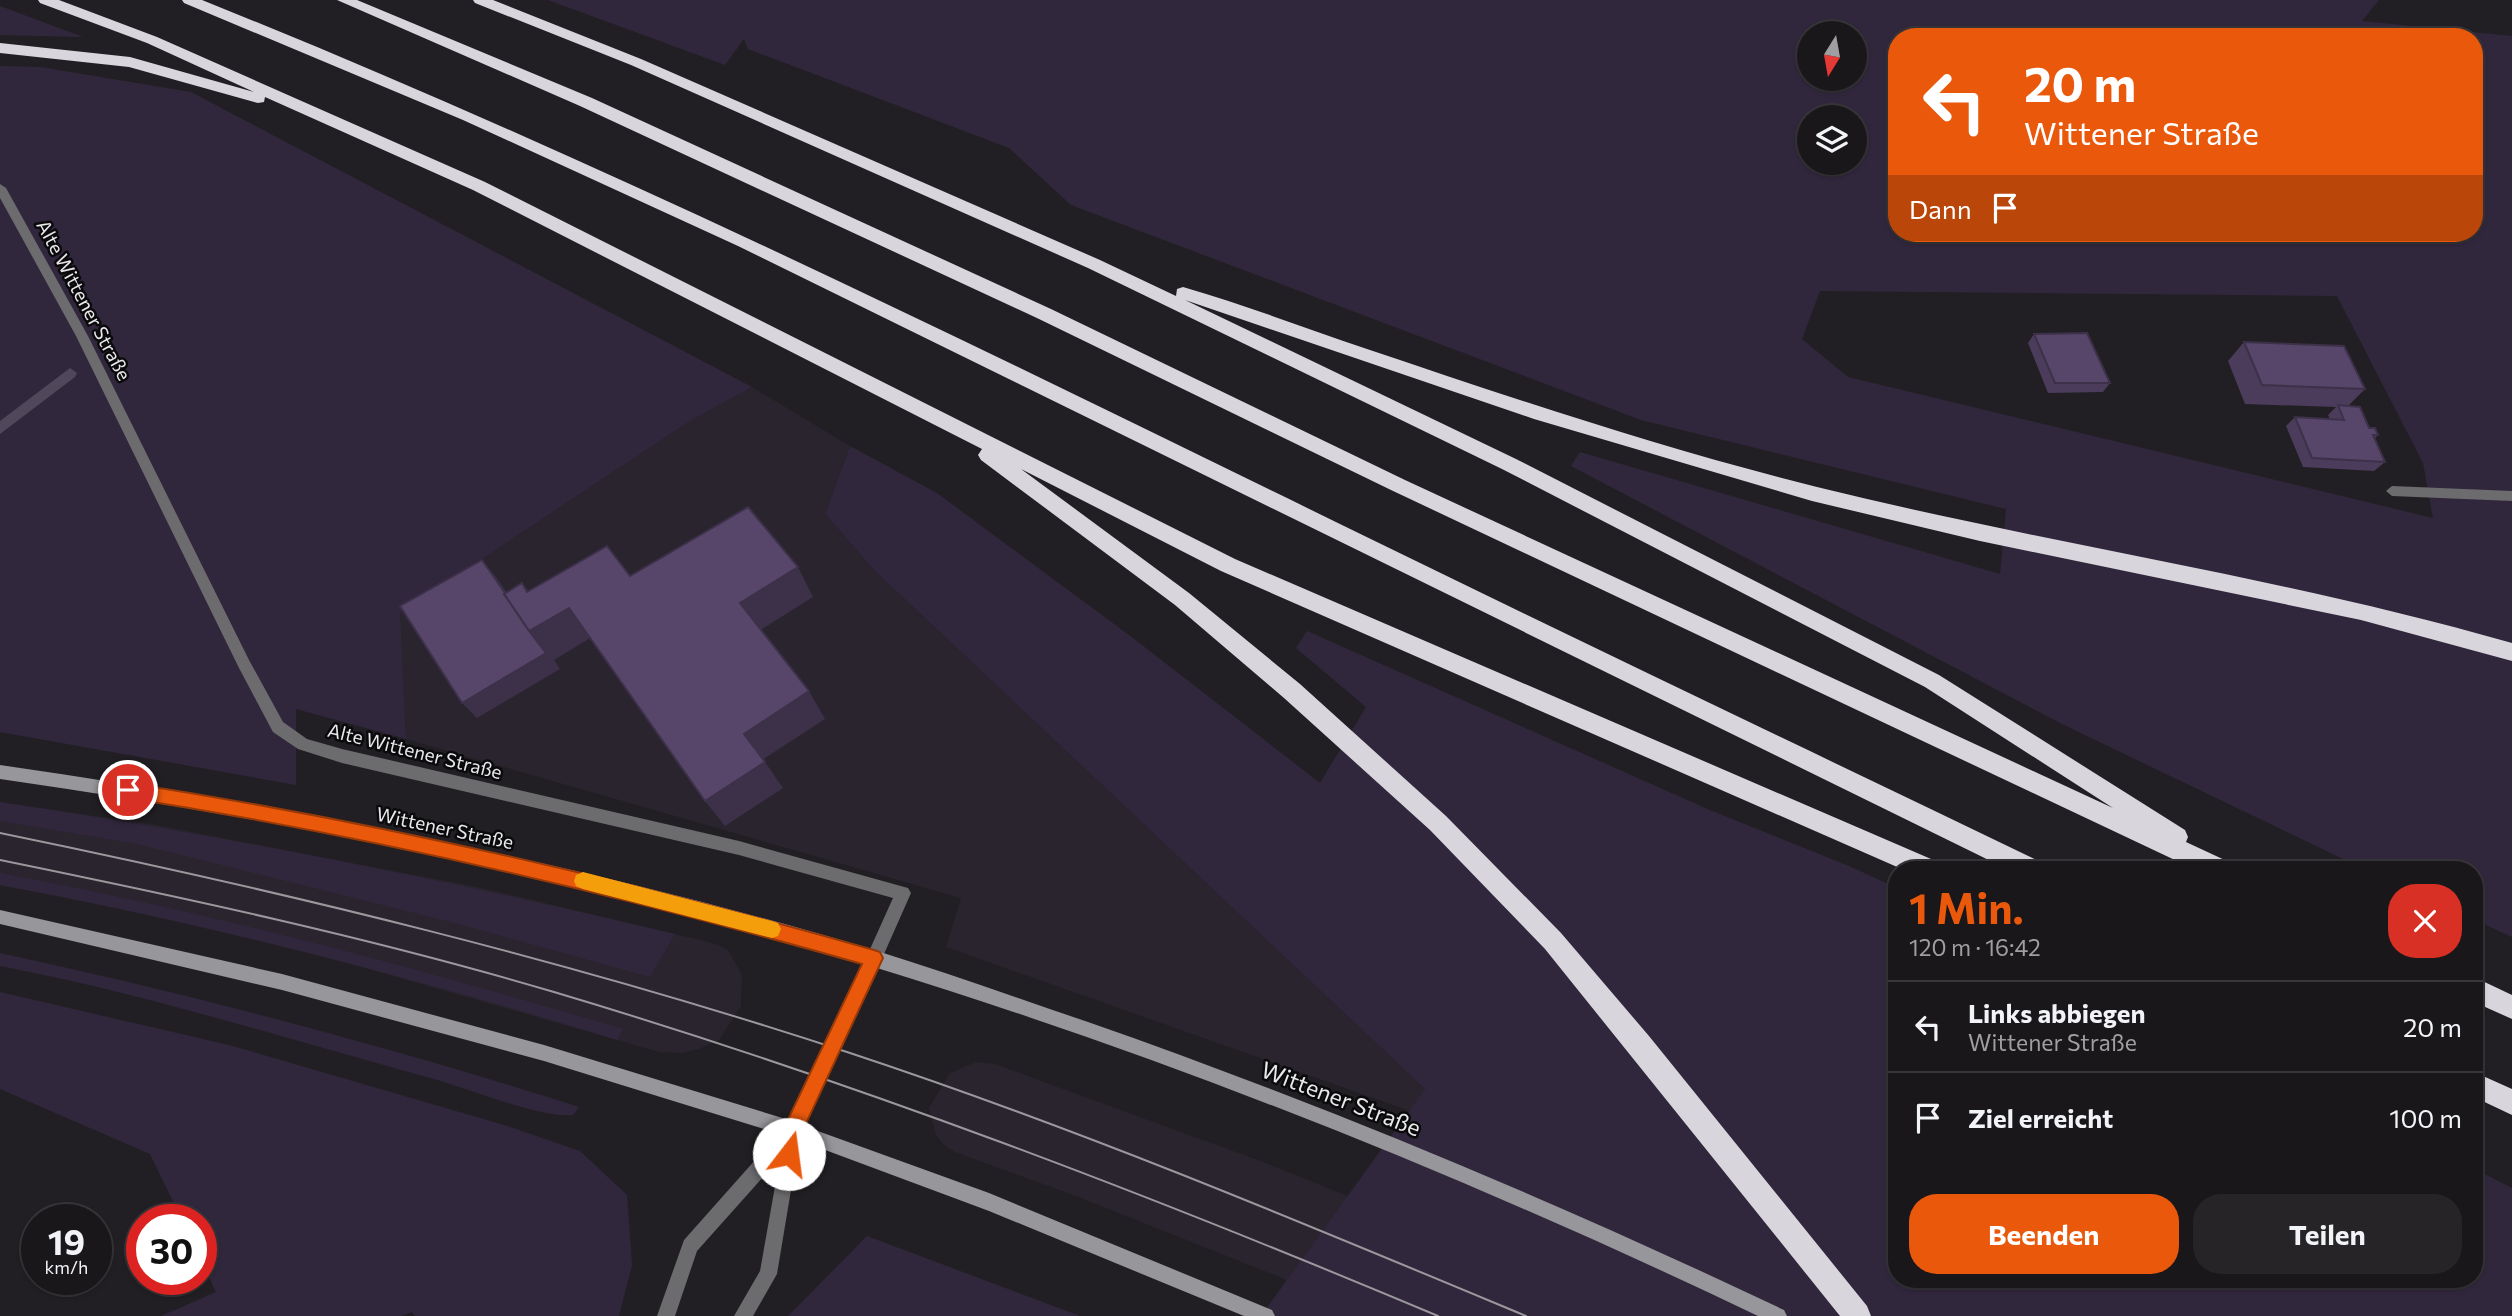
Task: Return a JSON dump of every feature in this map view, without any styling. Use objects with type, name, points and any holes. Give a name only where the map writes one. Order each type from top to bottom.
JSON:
[{"type":"highway","points":[[45,0],[152,40],[480,186],[1228,565],[1909,861]]},
{"type":"highway","points":[[189,0],[313,48],[534,143],[997,363],[1378,552],[2014,861]]},
{"type":"highway","points":[[344,0],[586,102],[1045,314],[1398,485],[2202,861]]},
{"type":"highway","points":[[480,0],[636,62],[1094,264],[1510,464],[1932,681],[2215,861]]},
{"type":"highway","points":[[0,48],[130,62],[335,120]]},
{"type":"highway","points":[[1094,264],[1570,423],[1790,488],[1905,517],[2209,577],[2431,627],[2512,652]]},
{"type":"highway","points":[[941,420],[1182,599],[1292,691],[1438,823],[1553,941],[1857,1316]]},
{"type":"highway","points":[[2483,993],[2512,1007]]},
{"type":"highway","points":[[2483,1088],[2512,1102]]},
{"type":"highway","points":[[2483,1101],[2512,1112]]},
{"type":"main road","name":"Wittener Straße","points":[[0,772],[251,810],[399,840],[548,872],[706,911],[874,958],[1036,1011],[1338,1122],[1651,1254],[1778,1316]]},
{"type":"main road","points":[[0,917],[295,985],[568,1060],[793,1130],[1001,1206],[1266,1316]]},
{"type":"main road","points":[[793,1130],[874,958]]},
{"type":"street","name":"Alte Wittener Straße","points":[[0,188],[82,336],[278,727],[303,744],[341,756],[739,848],[903,893],[874,958]]},
{"type":"street","points":[[2392,491],[2512,496]]},
{"type":"street","points":[[666,1316],[690,1246],[793,1130]]},
{"type":"street","points":[[743,1316],[768,1274],[793,1130]]},
{"type":"shaded area","points":[[548,0],[2379,0],[2362,21],[2432,28],[1888,28],[1888,242],[2483,242],[2483,33],[2512,36],[2512,937],[2483,924],[2483,861],[2347,861],[2064,725],[1571,466],[1580,452],[2000,574],[2006,509],[1641,420],[1071,205],[1009,148],[748,49],[744,39],[725,65]],"holes":[[[1820,291],[2337,296],[2423,463],[2433,518],[1848,377],[1802,339]]]},
{"type":"shaded area","points":[[0,6],[83,37],[0,35]]},
{"type":"shaded area","points":[[0,66],[40,67],[191,92],[752,387],[690,421],[400,613],[406,739],[296,709],[296,785],[0,732]]},
{"type":"shaded area","points":[[752,387],[850,446],[825,514],[874,570],[1425,1089],[1410,1111],[946,947],[961,898],[406,739],[399,613],[690,421]]},
{"type":"shaded area","points":[[850,446],[937,493],[1129,635],[1320,783],[1366,707],[1296,648],[1307,631],[1712,811],[1888,884],[1888,1288],[2483,1288],[2483,1173],[2512,1188],[2512,1316],[1261,1316],[1425,1089],[874,570],[825,514]]},
{"type":"shaded area","points":[[0,802],[150,824],[477,887],[713,943],[728,950],[742,975],[741,1006],[719,1040],[682,1053],[659,1052],[316,954],[96,903],[0,885]]},
{"type":"shaded area","points":[[0,802],[339,861],[675,934],[650,977],[455,923],[137,844],[0,821]]},
{"type":"shaded area","points":[[0,873],[235,923],[469,984],[623,1029],[617,1040],[310,954],[156,917],[0,885]]},
{"type":"shaded area","points":[[0,953],[291,1023],[579,1107],[573,1115],[524,1108],[434,1079],[218,1018],[110,990],[0,966]]},
{"type":"shaded area","points":[[0,992],[229,1045],[504,1125],[580,1151],[627,1195],[632,1265],[619,1316],[415,1316],[412,1312],[401,1316],[161,1316],[209,1295],[217,1295],[217,1204],[174,1204],[150,1154],[0,1089]]},
{"type":"shaded area","points":[[976,1062],[995,1064],[1258,1160],[1419,1225],[1368,1316],[1277,1276],[1076,1196],[955,1152],[944,1145],[936,1135],[929,1108],[950,1073]]},
{"type":"shaded area","points":[[867,1236],[1080,1316],[788,1316]]},
{"type":"building","points":[[2087,333],[2110,383],[2055,383],[2034,334]]},
{"type":"building","points":[[2244,342],[2344,346],[2365,389],[2262,385]]},
{"type":"building","points":[[2338,405],[2360,407],[2369,428],[2375,428],[2378,435],[2373,435],[2385,462],[2312,458],[2295,417],[2344,420]]},
{"type":"building","points":[[748,507],[798,567],[740,603],[809,691],[744,734],[765,762],[705,801],[569,608],[529,631],[504,594],[522,583],[527,592],[607,546],[630,576]]},
{"type":"building","points":[[482,560],[546,653],[462,703],[400,606]]},
{"type":"waterway","points":[[0,429],[70,373]]},
{"type":"tram line","points":[[0,833],[215,879],[428,931],[640,988],[850,1053],[1106,1145],[1526,1316]]},
{"type":"tram line","points":[[0,860],[209,904],[417,954],[667,1027],[779,1063],[1000,1142],[1220,1227],[1438,1316]]},
{"type":"slow traffic","points":[[583,881],[772,929]]},
{"type":"route","points":[[128,790],[251,810],[548,872],[706,911],[874,958],[793,1130],[789,1154]]}]
